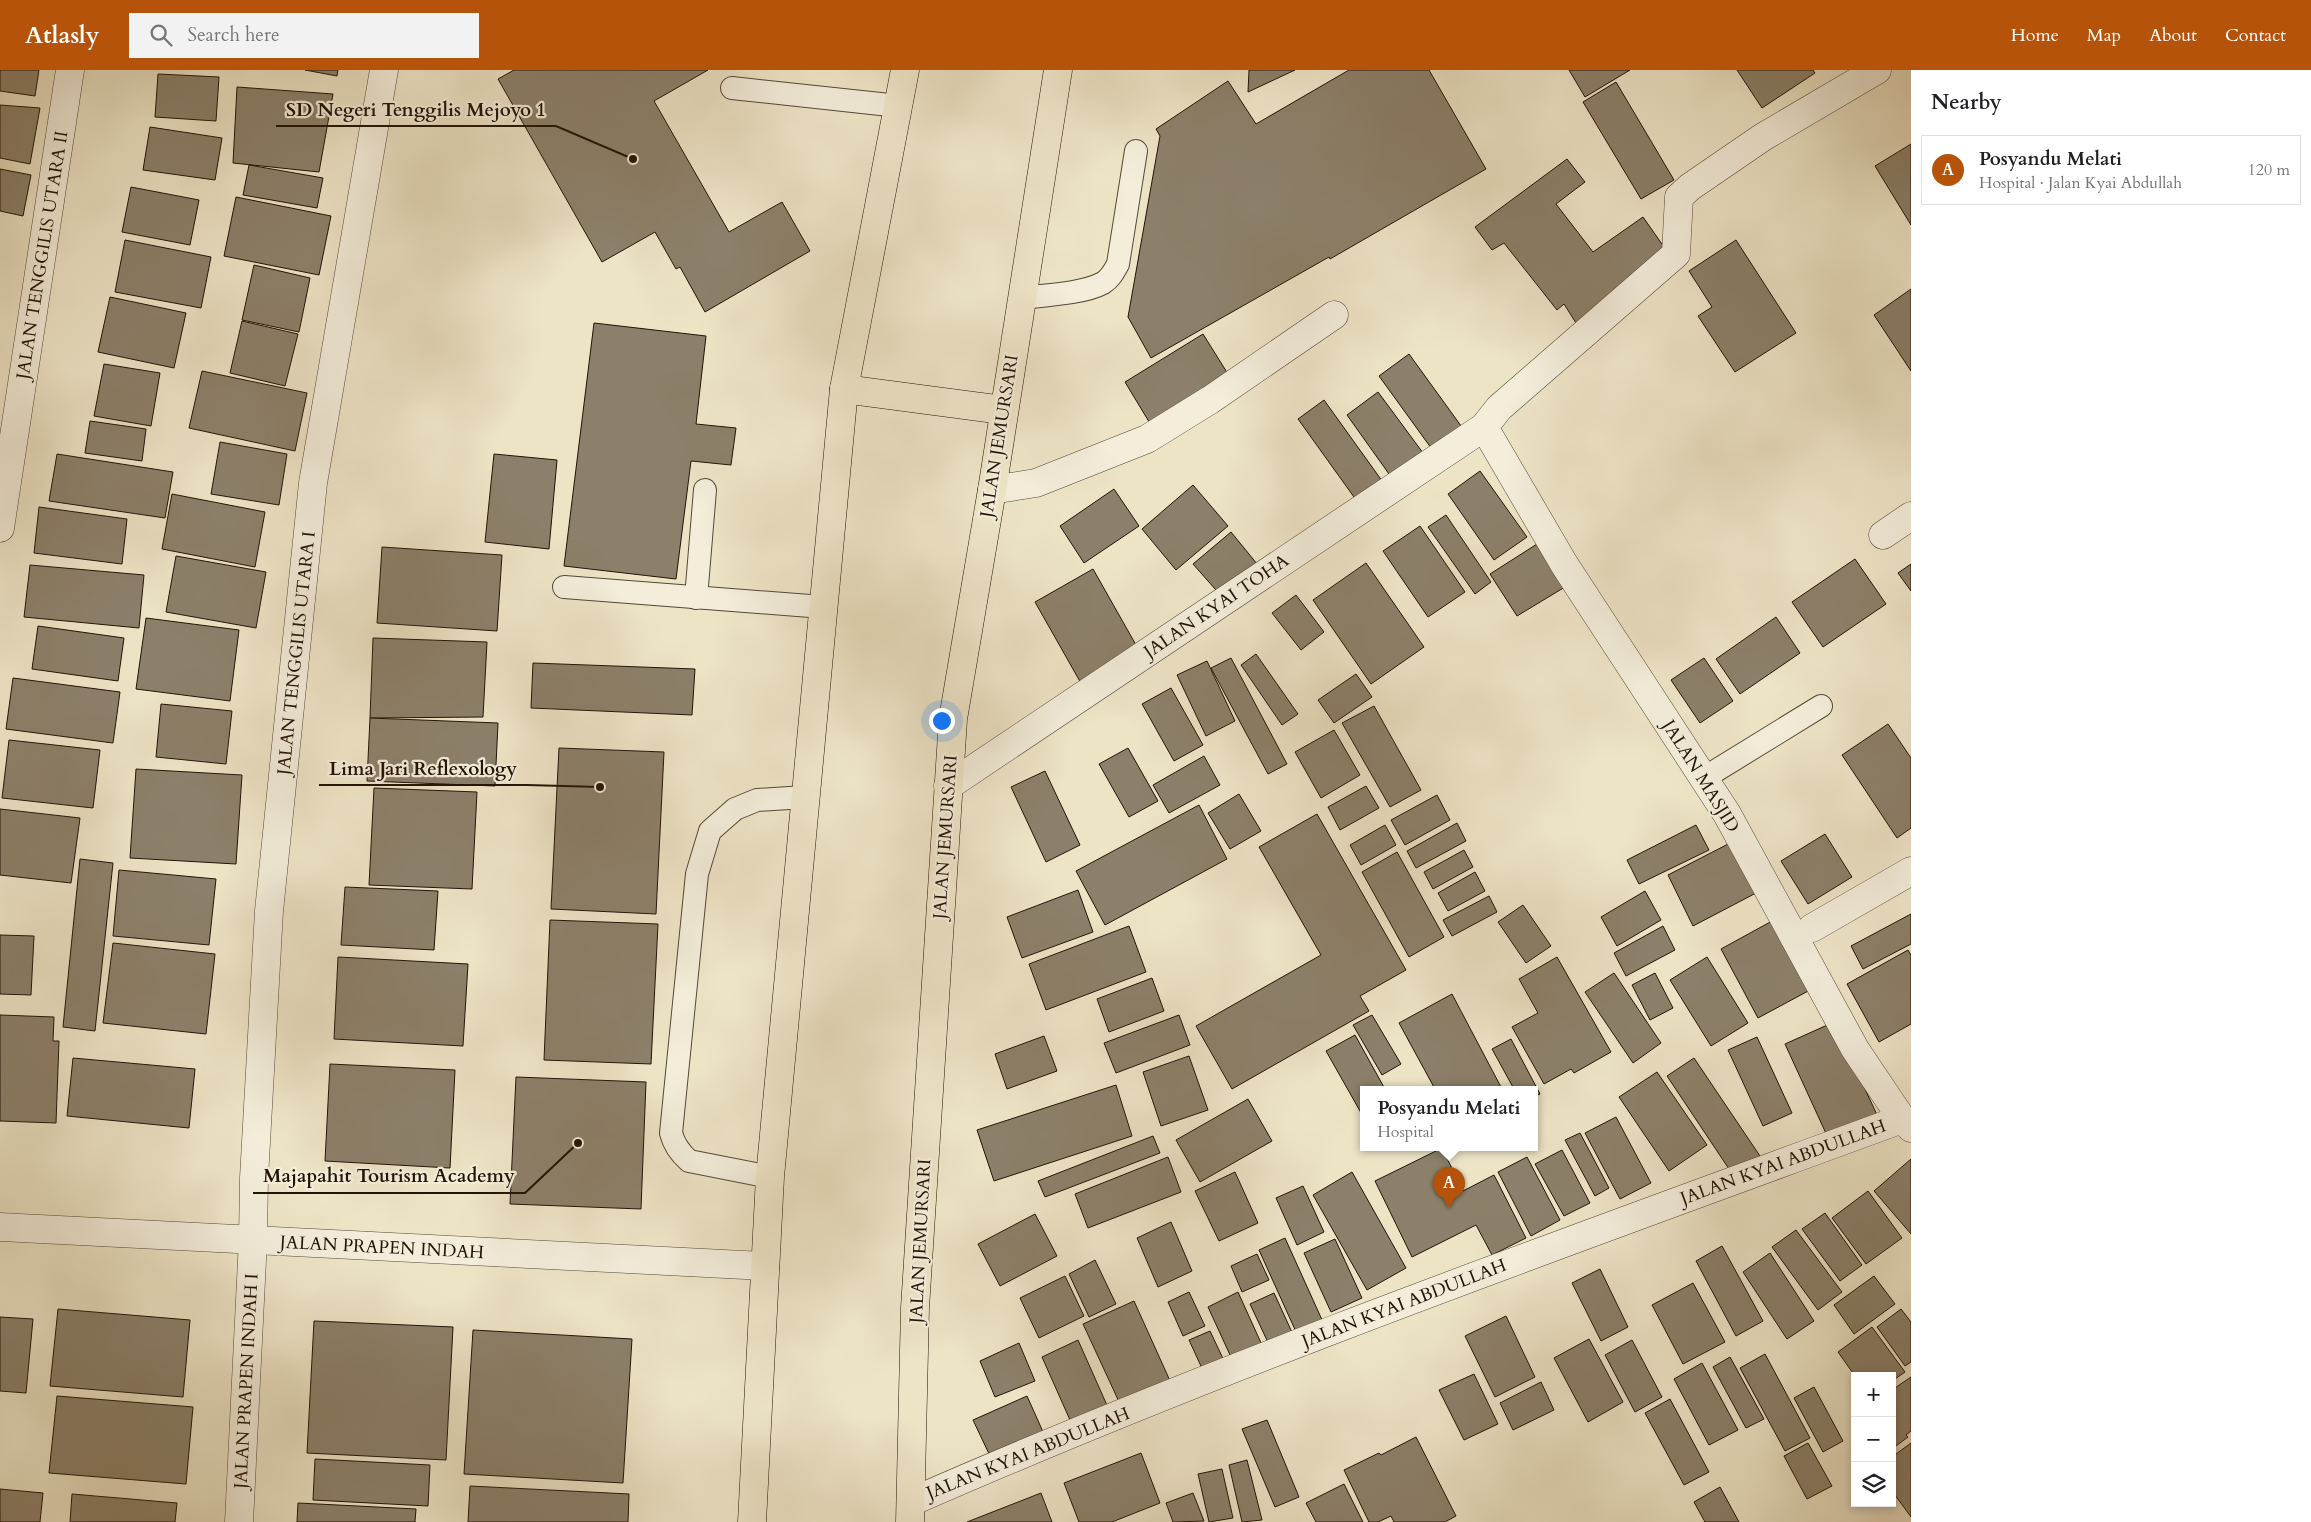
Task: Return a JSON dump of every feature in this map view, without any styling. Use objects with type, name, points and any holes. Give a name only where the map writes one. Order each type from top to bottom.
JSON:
[{"type":"main road","points":[[752,1522],[770,1178],[844,389],[905,70]]},
{"type":"main road","name":"JALAN JEMURSARI","points":[[910,1512],[916,1298],[953,719],[992,490],[1003,410],[1058,70]]},
{"type":"main road","points":[[844,389],[1003,410]]},
{"type":"street","name":"JALAN TENGGILIS UTARA II","points":[[0,528],[70,70]]},
{"type":"street","name":"JALAN TENGGILIS UTARA I","points":[[253,1240],[254,1178],[269,911],[314,483],[384,70]]},
{"type":"street","name":"JALAN KYAI TOHA","points":[[948,786],[1484,427],[1499,408],[1676,254],[1679,197],[1690,187],[1763,138],[1877,70]]},
{"type":"street","points":[[992,490],[1036,483],[1147,438],[1210,400],[1334,315]]},
{"type":"street","name":"JALAN MASJID","points":[[1484,427],[1564,564],[1727,814],[1855,1049],[1907,1124]]},
{"type":"street","points":[[1883,535],[1911,516]]},
{"type":"street","points":[[1812,928],[1911,871]]},
{"type":"street","name":"JALAN KYAI ABDULLAH","points":[[910,1512],[993,1466],[1384,1309],[1907,1124]]},
{"type":"street","name":"JALAN PRAPEN INDAH","points":[[0,1227],[765,1266]]},
{"type":"street","name":"JALAN PRAPEN INDAH I","points":[[239,1522],[253,1240]]},
{"type":"lane","points":[[732,88],[899,106]]},
{"type":"lane","points":[[1021,298],[1076,291],[1103,283],[1112,275],[1118,264],[1136,151]]},
{"type":"lane","points":[[696,598],[705,490]]},
{"type":"lane","points":[[564,587],[823,607]]},
{"type":"lane","points":[[1704,778],[1822,706]]},
{"type":"lane","points":[[770,1178],[689,1161],[680,1153],[673,1142],[671,1133],[697,874],[710,831],[735,809],[757,800],[805,797]]},
{"type":"building","points":[[0,70],[39,70],[35,96],[0,91]]},
{"type":"building","points":[[305,70],[338,70],[337,76]]},
{"type":"building","points":[[514,70],[708,70],[654,101],[729,232],[782,202],[810,251],[705,312],[680,267],[676,269],[655,232],[602,262],[498,79]]},
{"type":"building","points":[[1249,70],[1295,70],[1248,92]]},
{"type":"building","points":[[1349,70],[1429,70],[1486,169],[1330,259],[1329,257],[1151,358],[1128,317],[1160,136],[1156,129],[1228,81],[1256,124]]},
{"type":"building","points":[[1569,70],[1630,70],[1585,97]]},
{"type":"building","points":[[1737,70],[1813,70],[1815,73],[1762,108]]},
{"type":"building","points":[[158,74],[219,77],[216,121],[155,117]]},
{"type":"building","points":[[1616,82],[1674,180],[1641,199],[1583,102]]},
{"type":"building","points":[[237,87],[333,94],[319,172],[233,163]]},
{"type":"building","points":[[0,105],[40,108],[30,164],[0,158]]},
{"type":"building","points":[[150,127],[222,138],[215,180],[143,170]]},
{"type":"building","points":[[1911,144],[1911,225],[1875,166]]},
{"type":"building","points":[[1567,159],[1585,182],[1556,204],[1593,252],[1643,217],[1671,257],[1576,323],[1564,304],[1557,310],[1504,243],[1492,250],[1475,227]]},
{"type":"building","points":[[249,165],[323,178],[317,208],[243,195]]},
{"type":"building","points":[[0,169],[31,175],[23,216],[0,211]]},
{"type":"building","points":[[131,187],[199,200],[190,245],[122,232]]},
{"type":"building","points":[[236,197],[331,216],[319,275],[224,256]]},
{"type":"building","points":[[125,240],[211,257],[201,308],[115,292]]},
{"type":"building","points":[[1736,240],[1796,333],[1735,372],[1698,316],[1712,307],[1689,271]]},
{"type":"building","points":[[254,265],[310,278],[299,332],[242,320]]},
{"type":"building","points":[[1911,289],[1911,371],[1874,315]]},
{"type":"building","points":[[110,297],[186,313],[174,368],[98,352]]},
{"type":"building","points":[[242,321],[298,334],[285,386],[230,373]]},
{"type":"building","points":[[594,323],[706,336],[696,424],[736,428],[731,465],[691,461],[676,579],[564,566]]},
{"type":"building","points":[[1203,334],[1233,382],[1154,430],[1125,382]]},
{"type":"building","points":[[1409,354],[1464,430],[1434,452],[1379,376]]},
{"type":"building","points":[[104,364],[160,373],[151,426],[94,416]]},
{"type":"building","points":[[202,371],[307,393],[295,451],[189,428]]},
{"type":"building","points":[[1378,392],[1426,457],[1394,481],[1347,415]]},
{"type":"building","points":[[1324,400],[1385,485],[1359,504],[1298,419]]},
{"type":"building","points":[[90,421],[146,429],[142,461],[85,453]]},
{"type":"building","points":[[220,442],[287,454],[279,505],[211,494]]},
{"type":"building","points":[[57,454],[173,472],[165,518],[49,501]]},
{"type":"building","points":[[494,454],[557,460],[549,549],[485,542]]},
{"type":"building","points":[[1480,471],[1527,537],[1494,560],[1448,494]]},
{"type":"building","points":[[1193,485],[1228,526],[1176,570],[1142,529]]},
{"type":"building","points":[[1114,489],[1139,526],[1084,563],[1060,526]]},
{"type":"building","points":[[172,494],[265,512],[255,567],[162,549]]},
{"type":"building","points":[[39,507],[127,519],[122,564],[34,553]]},
{"type":"building","points":[[1446,515],[1491,582],[1475,594],[1428,527]]},
{"type":"building","points":[[1420,526],[1465,592],[1428,617],[1383,551]]},
{"type":"building","points":[[1231,532],[1262,570],[1223,598],[1193,564]]},
{"type":"building","points":[[1537,544],[1565,587],[1517,616],[1490,574]]},
{"type":"building","points":[[382,547],[502,555],[497,631],[377,623]]},
{"type":"building","points":[[176,556],[266,572],[256,628],[166,612]]},
{"type":"building","points":[[1855,559],[1886,604],[1823,647],[1792,602]]},
{"type":"building","points":[[1366,563],[1424,647],[1371,684],[1313,600]]},
{"type":"building","points":[[1911,564],[1911,591],[1898,573]]},
{"type":"building","points":[[30,565],[144,575],[139,628],[24,617]]},
{"type":"building","points":[[1093,569],[1140,652],[1082,685],[1035,602]]},
{"type":"building","points":[[1296,595],[1324,632],[1301,650],[1272,613]]},
{"type":"building","points":[[1776,617],[1800,653],[1740,694],[1716,659]]},
{"type":"building","points":[[146,618],[239,630],[230,701],[136,689]]},
{"type":"building","points":[[38,626],[124,638],[118,681],[32,669]]},
{"type":"building","points":[[373,638],[487,642],[483,717],[370,718]]},
{"type":"building","points":[[1256,654],[1298,714],[1282,725],[1241,665]]},
{"type":"building","points":[[1231,658],[1287,764],[1268,774],[1211,668]]},
{"type":"building","points":[[1704,658],[1733,701],[1700,723],[1671,680]]},
{"type":"building","points":[[1207,661],[1235,721],[1206,736],[1177,675]]},
{"type":"building","points":[[533,663],[695,669],[692,715],[531,708]]},
{"type":"building","points":[[1356,674],[1372,697],[1334,723],[1318,700]]},
{"type":"building","points":[[13,678],[120,692],[113,743],[6,729]]},
{"type":"building","points":[[1171,688],[1203,745],[1174,761],[1142,704]]},
{"type":"building","points":[[161,704],[232,711],[226,764],[156,757]]},
{"type":"building","points":[[1374,706],[1421,790],[1390,807],[1342,723]]},
{"type":"building","points":[[370,718],[498,723],[495,786],[367,781]]},
{"type":"building","points":[[1888,724],[1911,758],[1911,828],[1897,838],[1842,755]]},
{"type":"building","points":[[1334,730],[1360,775],[1321,798],[1295,752]]},
{"type":"building","points":[[9,740],[100,750],[93,808],[2,798]]},
{"type":"building","points":[[559,748],[664,752],[656,914],[551,909]]},
{"type":"building","points":[[1128,748],[1158,801],[1129,817],[1099,764]]},
{"type":"building","points":[[1204,756],[1220,785],[1169,813],[1153,785]]},
{"type":"building","points":[[136,769],[242,775],[236,864],[130,858]]},
{"type":"building","points":[[1045,771],[1080,845],[1046,862],[1011,787]]},
{"type":"building","points":[[1366,786],[1379,808],[1340,830],[1328,807]]},
{"type":"building","points":[[374,788],[477,792],[472,889],[369,885]]},
{"type":"building","points":[[1239,794],[1261,831],[1230,849],[1208,813]]},
{"type":"building","points":[[1437,795],[1450,820],[1405,845],[1391,820]]},
{"type":"building","points":[[1199,805],[1227,859],[1105,925],[1076,871]]},
{"type":"building","points":[[0,809],[80,818],[71,883],[0,875]]},
{"type":"building","points":[[1317,814],[1406,970],[1360,996],[1369,1011],[1232,1089],[1196,1026],[1321,955],[1259,847]]},
{"type":"building","points":[[1457,823],[1466,841],[1416,868],[1407,851]]},
{"type":"building","points":[[1385,825],[1396,845],[1361,865],[1350,845]]},
{"type":"building","points":[[1696,825],[1709,850],[1639,884],[1627,860]]},
{"type":"building","points":[[1825,834],[1852,877],[1808,904],[1781,861]]},
{"type":"building","points":[[1732,842],[1758,892],[1693,926],[1668,875]]},
{"type":"building","points":[[1464,850],[1473,867],[1433,889],[1424,872]]},
{"type":"building","points":[[1397,852],[1444,937],[1409,957],[1362,872]]},
{"type":"building","points":[[80,859],[113,863],[95,1031],[63,1027]]},
{"type":"building","points":[[119,870],[216,879],[209,945],[113,936]]},
{"type":"building","points":[[1475,872],[1485,891],[1448,911],[1438,893]]},
{"type":"building","points":[[345,887],[438,891],[434,950],[341,945]]},
{"type":"building","points":[[1078,890],[1093,932],[1022,958],[1007,917]]},
{"type":"building","points":[[1645,891],[1661,920],[1617,946],[1601,917]]},
{"type":"building","points":[[1489,896],[1497,912],[1452,936],[1443,920]]},
{"type":"building","points":[[1523,905],[1551,946],[1526,963],[1498,922]]},
{"type":"building","points":[[1911,914],[1911,944],[1863,969],[1851,946]]},
{"type":"building","points":[[550,920],[658,924],[651,1064],[544,1060]]},
{"type":"building","points":[[1772,921],[1810,990],[1758,1018],[1721,949]]},
{"type":"building","points":[[1129,926],[1146,972],[1046,1010],[1029,964]]},
{"type":"building","points":[[1663,926],[1675,950],[1626,976],[1614,953]]},
{"type":"building","points":[[0,935],[34,936],[31,995],[0,994]]},
{"type":"building","points":[[113,943],[215,954],[206,1034],[103,1023]]},
{"type":"building","points":[[1908,950],[1911,955],[1911,1024],[1879,1042],[1847,984]]},
{"type":"building","points":[[338,957],[468,964],[463,1046],[334,1039]]},
{"type":"building","points":[[1557,957],[1611,1052],[1574,1073],[1571,1069],[1544,1084],[1512,1027],[1538,1013],[1519,979]]},
{"type":"building","points":[[1707,957],[1748,1023],[1711,1046],[1670,980]]},
{"type":"building","points":[[1614,973],[1661,1043],[1633,1063],[1585,992]]},
{"type":"building","points":[[1655,973],[1673,1008],[1650,1020],[1632,985]]},
{"type":"building","points":[[1152,978],[1164,1011],[1109,1032],[1097,999]]},
{"type":"building","points":[[1452,994],[1500,1086],[1433,1086],[1399,1023]]},
{"type":"building","points":[[0,1015],[54,1017],[53,1041],[59,1041],[56,1123],[0,1121]]},
{"type":"building","points":[[1179,1015],[1190,1045],[1116,1073],[1104,1043]]},
{"type":"building","points":[[1372,1015],[1401,1064],[1382,1075],[1353,1025]]},
{"type":"building","points":[[1834,1022],[1878,1117],[1829,1140],[1785,1044]]},
{"type":"building","points":[[1355,1035],[1383,1086],[1360,1086],[1360,1111],[1326,1051]]},
{"type":"building","points":[[1044,1036],[1057,1071],[1007,1089],[995,1054]]},
{"type":"building","points":[[1757,1037],[1792,1113],[1763,1126],[1728,1050]]},
{"type":"building","points":[[1511,1039],[1536,1086],[1512,1086],[1492,1049]]},
{"type":"building","points":[[1189,1056],[1208,1110],[1161,1126],[1143,1072]]},
{"type":"building","points":[[73,1058],[195,1069],[189,1128],[67,1116]]},
{"type":"building","points":[[1694,1058],[1762,1159],[1735,1178],[1667,1076]]},
{"type":"building","points":[[330,1064],[455,1070],[450,1168],[325,1161]]},
{"type":"building","points":[[1657,1072],[1707,1145],[1669,1171],[1619,1097]]},
{"type":"building","points":[[516,1077],[646,1082],[641,1209],[510,1204]]},
{"type":"building","points":[[1116,1085],[1132,1136],[994,1181],[977,1130]]},
{"type":"building","points":[[1248,1099],[1272,1141],[1200,1182],[1176,1140]]},
{"type":"building","points":[[1616,1117],[1651,1183],[1620,1199],[1585,1133]]},
{"type":"building","points":[[1580,1133],[1609,1188],[1595,1196],[1565,1140]]},
{"type":"building","points":[[1153,1136],[1160,1153],[1045,1197],[1038,1181]]},
{"type":"building","points":[[1562,1150],[1590,1203],[1564,1216],[1535,1164]]},
{"type":"building","points":[[1436,1151],[1443,1151],[1463,1191],[1494,1175],[1526,1238],[1492,1255],[1476,1225],[1412,1257],[1375,1181]]},
{"type":"building","points":[[1168,1157],[1181,1192],[1088,1228],[1075,1194]]},
{"type":"building","points":[[1527,1157],[1560,1220],[1531,1236],[1498,1172]]},
{"type":"building","points":[[1911,1159],[1911,1234],[1874,1191]]},
{"type":"building","points":[[1235,1172],[1258,1223],[1219,1241],[1195,1191]]},
{"type":"building","points":[[1352,1172],[1406,1268],[1367,1290],[1313,1195]]},
{"type":"building","points":[[1303,1186],[1324,1232],[1297,1245],[1276,1198]]},
{"type":"building","points":[[1868,1191],[1902,1238],[1866,1264],[1832,1218]]},
{"type":"building","points":[[1825,1213],[1862,1265],[1840,1281],[1802,1229]]},
{"type":"building","points":[[1035,1214],[1057,1256],[1000,1286],[978,1244]]},
{"type":"building","points":[[1171,1222],[1192,1271],[1158,1287],[1137,1238]]},
{"type":"building","points":[[1796,1230],[1842,1292],[1818,1310],[1772,1247]]},
{"type":"building","points":[[1285,1238],[1323,1322],[1297,1334],[1259,1250]]},
{"type":"building","points":[[1335,1239],[1362,1298],[1331,1312],[1304,1253]]},
{"type":"building","points":[[1722,1246],[1763,1321],[1736,1336],[1696,1261]]},
{"type":"building","points":[[1770,1253],[1814,1321],[1787,1339],[1743,1272]]},
{"type":"building","points":[[1257,1254],[1269,1280],[1242,1292],[1231,1266]]},
{"type":"building","points":[[1095,1260],[1116,1304],[1089,1317],[1069,1274]]},
{"type":"building","points":[[1600,1269],[1628,1327],[1601,1341],[1572,1283]]},
{"type":"building","points":[[1065,1276],[1084,1316],[1039,1338],[1020,1298]]},
{"type":"building","points":[[1874,1276],[1895,1304],[1854,1334],[1834,1305]]},
{"type":"building","points":[[1693,1283],[1725,1342],[1683,1364],[1652,1305]]},
{"type":"building","points":[[1189,1292],[1205,1326],[1183,1336],[1168,1302]]},
{"type":"building","points":[[1238,1292],[1266,1354],[1236,1368],[1208,1307]]},
{"type":"building","points":[[1274,1293],[1296,1341],[1272,1351],[1250,1304]]},
{"type":"building","points":[[1134,1301],[1171,1383],[1121,1406],[1083,1324]]},
{"type":"building","points":[[58,1309],[190,1320],[183,1397],[50,1386]]},
{"type":"building","points":[[1901,1309],[1911,1322],[1911,1362],[1905,1366],[1877,1327]]},
{"type":"building","points":[[1506,1316],[1535,1377],[1495,1397],[1465,1336]]},
{"type":"building","points":[[0,1317],[33,1319],[26,1393],[0,1391]]},
{"type":"building","points":[[314,1321],[453,1327],[446,1460],[307,1453]]},
{"type":"building","points":[[1872,1327],[1905,1372],[1896,1378],[1896,1372],[1852,1372],[1838,1352]]},
{"type":"building","points":[[473,1330],[632,1339],[623,1483],[464,1474]]},
{"type":"building","points":[[1210,1331],[1227,1367],[1206,1377],[1189,1340]]},
{"type":"building","points":[[1589,1339],[1623,1402],[1588,1422],[1554,1358]]},
{"type":"building","points":[[1078,1340],[1110,1412],[1074,1429],[1042,1357]]},
{"type":"building","points":[[1632,1340],[1662,1397],[1635,1412],[1605,1355]]},
{"type":"building","points":[[1019,1343],[1035,1381],[995,1397],[980,1361]]},
{"type":"building","points":[[1765,1354],[1810,1438],[1785,1451],[1740,1368]]},
{"type":"building","points":[[1730,1357],[1764,1419],[1746,1428],[1713,1367]]},
{"type":"building","points":[[1702,1363],[1738,1430],[1709,1445],[1674,1379]]},
{"type":"building","points":[[1474,1374],[1498,1424],[1464,1440],[1439,1390]]},
{"type":"building","points":[[1911,1377],[1911,1431],[1906,1435],[1908,1437],[1896,1446],[1896,1417],[1896,1387]]},
{"type":"building","points":[[1541,1382],[1554,1410],[1513,1430],[1500,1403]]},
{"type":"building","points":[[1814,1387],[1843,1441],[1823,1452],[1794,1398]]},
{"type":"building","points":[[57,1396],[193,1407],[186,1484],[49,1473]]},
{"type":"building","points":[[1027,1396],[1044,1434],[991,1458],[973,1420]]},
{"type":"building","points":[[1670,1399],[1709,1472],[1684,1485],[1645,1413]]},
{"type":"building","points":[[1267,1420],[1299,1497],[1275,1507],[1242,1429]]},
{"type":"building","points":[[1416,1437],[1456,1516],[1445,1522],[1394,1522],[1391,1516],[1378,1522],[1369,1522],[1344,1470],[1379,1453],[1381,1455]]},
{"type":"building","points":[[1808,1443],[1832,1486],[1807,1499],[1784,1456]]},
{"type":"building","points":[[1911,1443],[1911,1517],[1896,1496],[1896,1454]]},
{"type":"building","points":[[1141,1453],[1160,1503],[1112,1522],[1079,1522],[1064,1483]]},
{"type":"building","points":[[315,1459],[430,1465],[428,1506],[313,1500]]},
{"type":"building","points":[[1247,1460],[1262,1520],[1242,1522],[1229,1465]]},
{"type":"building","points":[[1222,1469],[1233,1518],[1209,1522],[1198,1474]]},
{"type":"building","points":[[1344,1484],[1363,1522],[1316,1522],[1306,1503]]},
{"type":"building","points":[[470,1486],[629,1494],[628,1522],[468,1522]]},
{"type":"building","points":[[1720,1487],[1739,1522],[1705,1522],[1694,1502]]},
{"type":"building","points":[[0,1489],[43,1493],[40,1522],[0,1522]]},
{"type":"building","points":[[1041,1493],[1052,1522],[967,1522]]},
{"type":"building","points":[[1193,1493],[1204,1521],[1173,1522],[1166,1503]]},
{"type":"building","points":[[72,1494],[177,1503],[175,1522],[70,1522]]},
{"type":"building","points":[[298,1503],[416,1509],[415,1522],[297,1522]]},
{"type":"place","name":"SD Negeri Tenggilis Mejoyo 1","points":[[633,159]]},
{"type":"place","name":"Lima Jari Reflexology","points":[[600,787]]},
{"type":"place","name":"Majapahit Tourism Academy","points":[[578,1143]]},
{"type":"place","name":"Posyandu Melati","points":[[1449,1208]]}]
